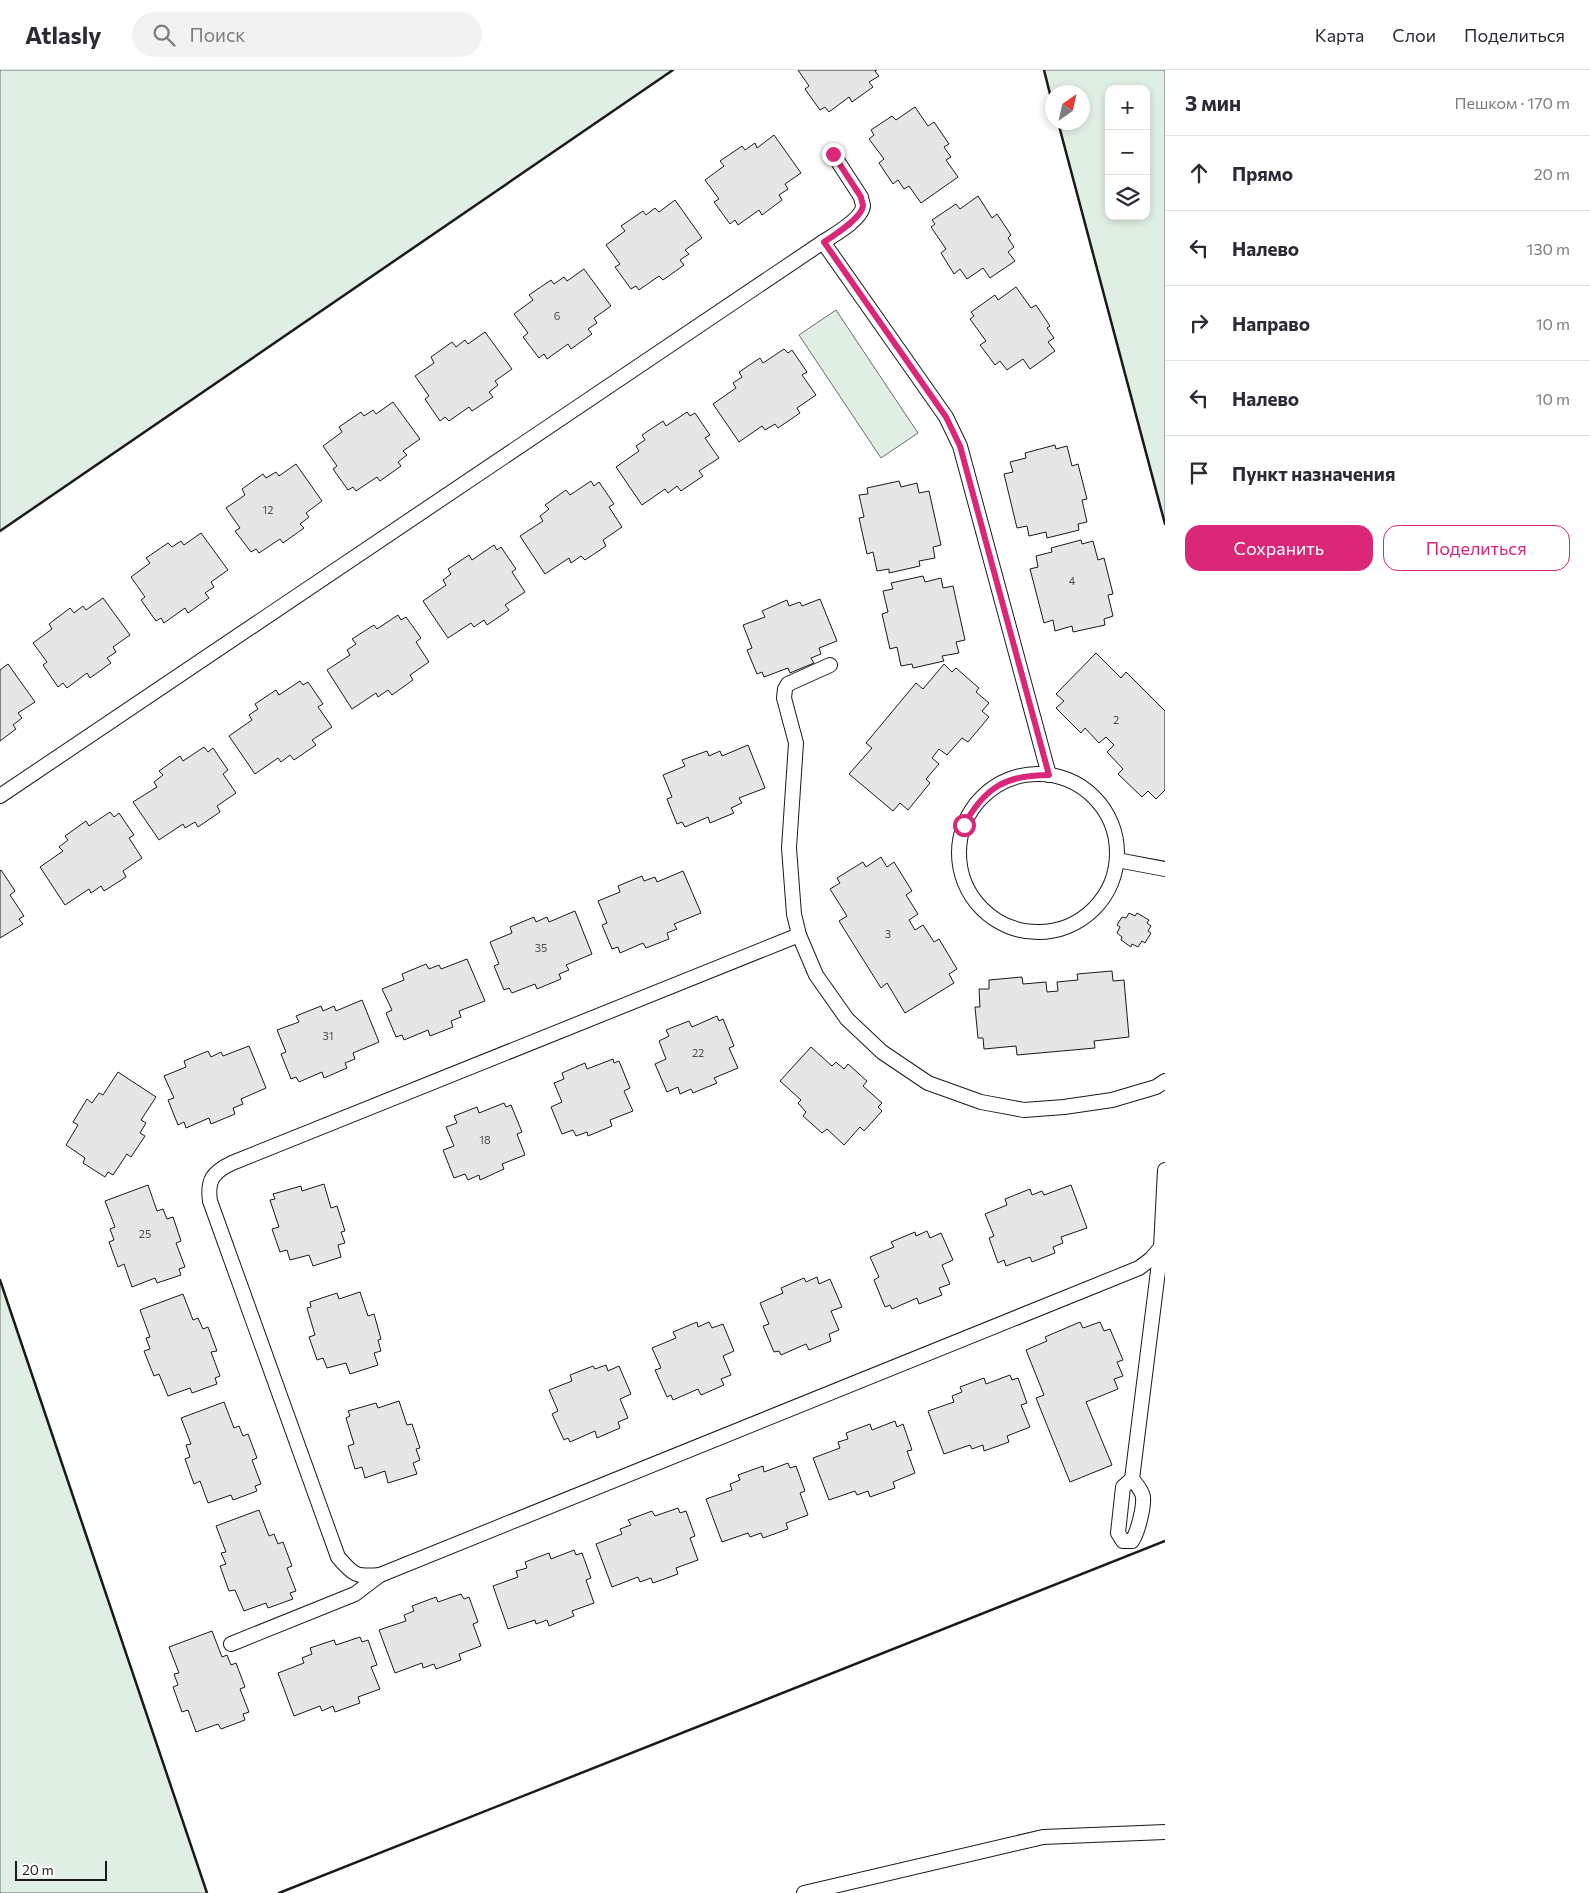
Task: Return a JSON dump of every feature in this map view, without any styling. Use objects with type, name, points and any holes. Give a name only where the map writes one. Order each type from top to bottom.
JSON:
[{"type":"lane","points":[[0,796],[853,221],[859,215],[863,206],[861,197],[833,154]]},
{"type":"lane","points":[[824,242],[946,417],[960,446],[1049,775]]},
{"type":"lane","points":[[830,665],[788,684],[785,689],[784,698],[796,743],[789,848],[794,914],[799,935],[816,975],[847,1019],[882,1052],[928,1083],[981,1102],[1024,1110],[1064,1107],[1112,1100],[1156,1087],[1165,1081]]},
{"type":"lane","points":[[1026,775],[1049,775],[1064,779],[1081,787],[1094,797],[1102,807],[1113,829],[1117,846],[1117,860],[1110,887],[1095,909],[1077,923],[1058,930],[1037,932],[1016,930],[998,922],[982,909],[970,894],[959,860],[960,841],[964,825],[973,808],[988,792],[1004,782],[1026,775]]},
{"type":"lane","points":[[1117,860],[1165,869]]},
{"type":"lane","points":[[380,1575],[360,1577],[348,1570],[338,1558],[210,1201],[208,1189],[212,1178],[220,1169],[232,1163],[799,935]]},
{"type":"lane","points":[[1132,1479],[1161,1247],[1165,1170]]},
{"type":"lane","points":[[231,1644],[355,1594],[380,1575],[1139,1268],[1151,1259],[1161,1247]]},
{"type":"lane","points":[[804,1893],[1043,1836],[1165,1832]]},
{"type":"green space","points":[[0,70],[673,70],[0,531]]},
{"type":"green space","points":[[1044,70],[1165,70],[1165,524],[1060,130],[1090,130],[1090,85],[1048,85]]},
{"type":"green space","points":[[836,310],[918,433],[881,458],[799,335]]},
{"type":"green space","points":[[0,1280],[207,1893],[0,1893]]},
{"type":"building","points":[[798,70],[877,70],[875,71],[879,76],[869,82],[873,87],[852,102],[849,97],[829,112],[825,107],[820,110],[805,89],[809,86]]},
{"type":"building","points":[[915,107],[928,126],[934,122],[949,144],[944,147],[951,157],[946,160],[958,177],[921,203],[909,186],[904,189],[898,180],[893,184],[879,163],[884,159],[869,139],[874,135],[871,130],[892,116],[896,120]]},
{"type":"building","points":[[774,135],[801,173],[785,184],[788,189],[779,195],[782,200],[762,215],[759,210],[738,225],[735,220],[730,224],[714,202],[719,199],[705,180],[724,166],[720,161],[742,146],[745,150],[755,143],[757,148]]},
{"type":"building","points":[[978,196],[992,218],[997,214],[1011,235],[1008,238],[1014,247],[1008,252],[1015,261],[990,278],[983,268],[967,279],[960,269],[954,274],[941,253],[946,249],[931,227],[935,224],[932,220],[956,204],[960,209]]},
{"type":"building","points":[[675,200],[702,238],[685,250],[689,254],[680,260],[684,265],[663,280],[659,276],[639,290],[636,286],[631,289],[615,267],[620,264],[606,245],[625,231],[621,226],[643,211],[646,215],[655,208],[659,212]]},
{"type":"building","points":[[584,269],[611,306],[594,318],[597,323],[588,329],[592,334],[571,349],[568,344],[547,359],[544,354],[539,358],[523,337],[528,333],[514,314],[533,300],[529,295],[551,280],[554,284],[564,277],[567,281]]},
{"type":"building","points":[[1016,287],[1031,308],[1036,305],[1050,326],[1047,328],[1054,338],[1048,342],[1055,351],[1030,369],[1023,359],[1007,370],[1000,361],[995,365],[980,345],[986,341],[970,319],[974,316],[971,312],[995,295],[998,300]]},
{"type":"building","points":[[485,332],[512,369],[495,381],[498,385],[489,392],[493,397],[472,411],[469,407],[449,421],[445,417],[440,421],[425,399],[429,396],[415,376],[434,363],[431,357],[452,342],[456,347],[465,340],[468,344]]},
{"type":"building","points":[[784,349],[788,353],[792,350],[807,372],[802,375],[816,395],[797,408],[800,413],[778,428],[775,424],[765,430],[762,426],[739,442],[713,404],[736,388],[733,383],[742,377],[739,372],[760,358],[763,363]]},
{"type":"building","points":[[393,402],[420,439],[403,451],[407,455],[398,462],[401,466],[380,481],[377,477],[356,491],[353,487],[348,490],[333,469],[337,466],[323,446],[342,432],[339,427],[361,412],[364,416],[373,410],[376,414]]},
{"type":"building","points":[[687,412],[690,416],[695,413],[710,435],[705,438],[719,458],[699,471],[703,476],[681,491],[677,486],[668,493],[665,489],[642,505],[616,467],[639,451],[636,446],[645,440],[642,435],[663,421],[666,426]]},
{"type":"building","points":[[1055,445],[1056,449],[1067,446],[1072,466],[1078,464],[1087,499],[1082,500],[1087,522],[1078,524],[1079,530],[1047,538],[1046,532],[1029,536],[1027,526],[1017,528],[1004,474],[1013,472],[1010,462],[1026,458],[1025,453]]},
{"type":"building","points":[[296,464],[322,501],[306,513],[309,517],[300,524],[304,528],[283,543],[280,539],[259,553],[256,549],[251,552],[235,531],[240,528],[226,508],[245,495],[242,489],[263,474],[266,478],[276,472],[279,476]]},
{"type":"building","points":[[591,481],[594,486],[599,482],[614,504],[609,507],[622,527],[603,540],[606,546],[585,560],[581,556],[571,563],[569,558],[545,574],[520,536],[543,521],[540,516],[549,509],[545,505],[566,490],[570,495]]},
{"type":"building","points":[[899,481],[901,487],[917,483],[919,493],[929,491],[941,545],[933,547],[935,558],[919,561],[920,566],[889,573],[889,569],[877,571],[873,552],[867,554],[859,518],[864,517],[859,495],[868,494],[867,488]]},
{"type":"building","points":[[201,533],[228,570],[211,582],[214,587],[205,593],[209,598],[188,613],[185,608],[164,623],[161,618],[156,621],[141,600],[145,597],[131,577],[150,563],[146,558],[168,543],[172,547],[181,541],[184,545]]},
{"type":"building","points":[[1081,540],[1082,544],[1093,541],[1098,560],[1104,558],[1113,594],[1108,595],[1113,616],[1104,619],[1105,625],[1073,632],[1072,626],[1055,631],[1053,620],[1044,623],[1030,569],[1038,567],[1036,556],[1052,552],[1051,548]]},
{"type":"building","points":[[494,545],[497,550],[501,547],[516,569],[512,572],[525,592],[505,605],[509,610],[487,625],[484,620],[474,627],[471,623],[448,638],[423,601],[446,585],[443,580],[451,574],[448,569],[469,555],[472,560]]},
{"type":"building","points":[[923,576],[925,582],[941,578],[943,588],[953,586],[965,640],[956,642],[959,653],[942,656],[944,661],[913,668],[912,664],[901,666],[897,647],[890,649],[882,614],[888,612],[883,591],[893,589],[891,583]]},
{"type":"building","points":[[103,598],[130,635],[113,647],[116,652],[107,658],[111,663],[90,678],[87,673],[67,688],[63,683],[58,687],[43,665],[47,662],[33,643],[52,629],[49,624],[70,608],[74,613],[83,606],[86,610]]},
{"type":"building","points":[[820,599],[837,641],[819,648],[821,654],[811,658],[814,663],[790,673],[788,668],[764,677],[762,672],[757,674],[747,650],[752,648],[743,625],[765,617],[762,611],[787,600],[789,606],[800,602],[802,606]]},
{"type":"building","points":[[398,615],[401,620],[406,617],[421,638],[416,642],[429,662],[410,675],[413,680],[392,695],[388,690],[378,697],[376,693],[352,709],[327,670],[350,655],[347,650],[356,644],[352,639],[374,625],[377,629]]},
{"type":"building","points":[[1096,653],[1121,678],[1126,672],[1165,711],[1165,790],[1156,799],[1148,791],[1142,797],[1118,774],[1123,769],[1107,752],[1114,745],[1106,737],[1099,743],[1085,728],[1081,733],[1056,708],[1064,701],[1056,694]]},
{"type":"building","points":[[8,664],[35,702],[18,713],[22,718],[13,725],[16,729],[0,741],[0,670]]},
{"type":"building","points":[[944,664],[952,672],[956,668],[979,688],[976,692],[989,703],[982,711],[989,717],[968,742],[962,738],[947,755],[939,749],[932,758],[939,764],[926,779],[930,783],[908,810],[900,803],[893,811],[849,774],[872,748],[866,743],[916,683],[923,689]]},
{"type":"building","points":[[300,681],[303,685],[308,682],[323,704],[318,707],[332,727],[312,740],[316,745],[294,760],[290,755],[281,762],[278,758],[255,774],[229,736],[252,720],[249,715],[258,709],[255,704],[276,690],[279,695]]},
{"type":"building","points":[[748,745],[765,788],[739,798],[742,803],[731,808],[734,813],[710,823],[708,817],[685,827],[682,822],[677,824],[667,799],[672,797],[663,775],[685,766],[682,760],[707,751],[709,756],[720,751],[722,756]]},
{"type":"building","points":[[204,747],[208,752],[213,748],[228,770],[223,774],[236,793],[217,806],[220,812],[198,827],[195,822],[185,828],[183,824],[159,840],[133,802],[157,787],[154,782],[163,775],[159,771],[180,756],[183,761]]},
{"type":"building","points":[[110,812],[114,817],[119,813],[134,835],[129,838],[142,858],[123,871],[126,877],[104,891],[101,886],[91,893],[89,889],[65,905],[40,867],[63,851],[59,847],[68,840],[65,836],[86,821],[89,826]]},
{"type":"building","points":[[881,857],[887,867],[894,862],[912,891],[906,895],[918,914],[909,920],[915,930],[923,925],[934,942],[939,939],[957,969],[949,974],[954,983],[905,1013],[887,983],[881,988],[839,921],[847,916],[830,889],[840,883],[837,878],[863,862],[866,867]]},
{"type":"building","points":[[0,871],[15,891],[10,895],[24,916],[19,919],[23,924],[0,938]]},
{"type":"building","points":[[683,871],[701,913],[674,924],[677,929],[667,933],[669,939],[646,948],[643,943],[620,953],[618,947],[612,949],[602,925],[607,923],[598,901],[620,892],[618,886],[642,876],[644,881],[655,877],[657,882]]},
{"type":"building","points":[[575,911],[592,954],[566,965],[569,970],[559,974],[561,979],[537,989],[535,984],[512,993],[509,988],[504,990],[494,966],[499,964],[490,942],[512,933],[510,927],[534,917],[536,922],[547,917],[549,922]]},
{"type":"building","points":[[1129,913],[1135,916],[1137,913],[1149,920],[1147,923],[1151,926],[1148,931],[1151,933],[1145,943],[1142,941],[1138,947],[1132,944],[1131,947],[1121,940],[1122,937],[1117,933],[1120,927],[1117,925],[1122,917],[1126,918]]},
{"type":"building","points":[[467,959],[485,1001],[459,1011],[461,1017],[451,1021],[453,1027],[430,1036],[428,1030],[404,1040],[402,1035],[396,1037],[386,1013],[392,1010],[382,989],[404,980],[402,974],[426,964],[429,969],[439,965],[441,969]]},
{"type":"building","points":[[1112,971],[1113,981],[1124,980],[1129,1037],[1094,1041],[1095,1048],[1017,1055],[1016,1046],[984,1049],[983,1038],[978,1038],[975,1007],[980,1007],[979,989],[989,989],[989,980],[1022,977],[1023,984],[1046,982],[1047,992],[1058,991],[1057,982],[1078,980],[1077,974]]},
{"type":"building","points":[[362,1000],[379,1042],[353,1053],[355,1059],[345,1063],[347,1068],[324,1078],[322,1072],[299,1082],[296,1077],[291,1079],[281,1054],[286,1052],[277,1030],[299,1022],[296,1016],[321,1006],[323,1011],[334,1006],[336,1011]]},
{"type":"building","points":[[717,1016],[719,1021],[723,1019],[734,1046],[729,1048],[738,1068],[714,1078],[717,1083],[693,1093],[691,1089],[680,1094],[678,1087],[667,1092],[655,1064],[666,1059],[659,1041],[669,1036],[666,1030],[689,1021],[692,1027]]},
{"type":"building","points":[[249,1046],[266,1088],[241,1099],[243,1104],[233,1108],[235,1114],[211,1124],[209,1118],[186,1128],[184,1122],[178,1125],[168,1100],[174,1098],[164,1076],[186,1067],[184,1061],[208,1051],[211,1057],[221,1052],[223,1056]]},
{"type":"building","points":[[811,1047],[832,1066],[836,1062],[844,1069],[848,1064],[867,1081],[863,1086],[882,1103],[878,1107],[882,1111],[864,1131],[860,1127],[844,1145],[827,1129],[822,1133],[803,1116],[806,1112],[798,1103],[801,1100],[780,1081]]},
{"type":"building","points":[[613,1059],[614,1063],[619,1061],[630,1088],[624,1091],[633,1111],[610,1120],[612,1126],[588,1136],[587,1132],[576,1136],[573,1130],[562,1134],[551,1107],[562,1102],[554,1083],[564,1079],[562,1073],[585,1063],[587,1069]]},
{"type":"building","points":[[118,1072],[156,1097],[141,1120],[146,1123],[140,1133],[145,1136],[131,1157],[127,1154],[113,1175],[108,1172],[105,1177],[83,1163],[85,1158],[66,1145],[78,1125],[73,1122],[87,1099],[92,1103],[99,1093],[103,1095]]},
{"type":"building","points":[[504,1103],[506,1107],[511,1105],[522,1132],[517,1134],[525,1155],[502,1164],[504,1169],[480,1180],[479,1175],[468,1180],[465,1174],[454,1178],[443,1150],[454,1146],[446,1127],[457,1123],[454,1116],[477,1107],[479,1113]]},
{"type":"building","points":[[324,1184],[331,1208],[337,1206],[345,1231],[341,1232],[345,1243],[338,1245],[341,1257],[313,1266],[309,1255],[290,1260],[287,1250],[280,1252],[272,1229],[279,1227],[270,1200],[275,1199],[273,1194],[301,1186],[302,1191]]},
{"type":"building","points":[[148,1185],[157,1211],[163,1209],[167,1219],[173,1217],[181,1241],[176,1243],[185,1267],[179,1269],[181,1275],[157,1283],[155,1278],[132,1287],[124,1264],[118,1267],[109,1242],[114,1240],[110,1229],[115,1227],[105,1201]]},
{"type":"building","points":[[1071,1185],[1087,1228],[1061,1237],[1063,1243],[1053,1247],[1055,1253],[1032,1262],[1030,1257],[1006,1266],[1004,1260],[998,1263],[989,1238],[994,1236],[985,1214],[1007,1205],[1005,1199],[1030,1189],[1032,1195],[1042,1191],[1044,1195]]},
{"type":"building","points":[[927,1231],[930,1238],[941,1233],[953,1260],[942,1265],[950,1284],[939,1288],[942,1295],[919,1304],[917,1298],[892,1309],[890,1305],[885,1307],[874,1280],[879,1277],[870,1257],[894,1247],[891,1242],[915,1232],[916,1236]]},
{"type":"building","points":[[817,1277],[819,1284],[830,1279],[842,1307],[831,1311],[839,1330],[829,1334],[831,1341],[809,1350],[806,1344],[781,1355],[779,1351],[774,1352],[763,1326],[769,1324],[760,1303],[783,1293],[781,1288],[804,1278],[806,1282]]},
{"type":"building","points":[[360,1292],[368,1316],[374,1314],[381,1339],[378,1340],[381,1351],[374,1353],[378,1365],[350,1374],[346,1363],[327,1368],[323,1358],[317,1360],[309,1337],[315,1335],[307,1308],[311,1307],[310,1302],[337,1293],[339,1299]]},
{"type":"building","points":[[183,1294],[193,1320],[198,1318],[203,1329],[208,1327],[217,1351],[211,1352],[220,1376],[215,1378],[217,1384],[192,1393],[190,1388],[168,1396],[159,1374],[154,1376],[144,1351],[150,1349],[146,1338],[150,1337],[140,1310]]},
{"type":"building","points":[[697,1322],[698,1327],[709,1322],[712,1328],[723,1324],[734,1351],[723,1356],[731,1375],[721,1379],[724,1385],[701,1395],[698,1389],[673,1400],[671,1395],[667,1397],[655,1370],[661,1368],[652,1348],[676,1338],[673,1332]]},
{"type":"building","points":[[1080,1322],[1083,1328],[1100,1322],[1104,1331],[1110,1329],[1123,1360],[1117,1362],[1123,1376],[1114,1379],[1118,1389],[1086,1402],[1112,1465],[1070,1482],[1036,1398],[1044,1395],[1026,1350],[1047,1341],[1045,1337]]},
{"type":"building","points":[[606,1365],[608,1371],[619,1366],[631,1394],[620,1399],[628,1418],[618,1422],[620,1428],[597,1438],[595,1431],[570,1442],[568,1438],[564,1440],[552,1414],[558,1411],[549,1390],[572,1381],[570,1375],[593,1366],[595,1369]]},
{"type":"building","points":[[1010,1375],[1012,1380],[1018,1378],[1027,1403],[1021,1405],[1030,1427],[1007,1436],[1009,1442],[984,1451],[983,1445],[972,1449],[970,1445],[944,1454],[928,1411],[954,1402],[952,1396],[962,1392],[960,1387],[984,1378],[986,1384]]},
{"type":"building","points":[[399,1401],[407,1425],[412,1424],[420,1448],[416,1449],[420,1460],[413,1463],[417,1474],[388,1483],[385,1471],[365,1478],[362,1467],[355,1469],[348,1446],[354,1444],[346,1418],[350,1416],[348,1411],[376,1403],[378,1408]]},
{"type":"building","points":[[224,1402],[234,1428],[239,1426],[243,1436],[248,1434],[257,1458],[252,1460],[261,1484],[255,1486],[257,1491],[233,1500],[231,1495],[208,1503],[200,1481],[194,1484],[185,1459],[190,1457],[186,1445],[191,1444],[181,1418]]},
{"type":"building","points":[[895,1421],[897,1427],[903,1424],[912,1450],[907,1451],[915,1473],[893,1482],[895,1488],[870,1497],[868,1491],[857,1495],[855,1491],[829,1500],[813,1458],[840,1448],[838,1442],[848,1439],[846,1433],[870,1424],[872,1430]]},
{"type":"building","points":[[788,1463],[790,1468],[796,1466],[805,1491],[800,1493],[808,1515],[786,1523],[788,1529],[763,1538],[761,1533],[750,1537],[748,1533],[722,1542],[706,1499],[732,1490],[730,1484],[740,1480],[738,1475],[763,1466],[764,1472]]},
{"type":"building","points":[[678,1508],[680,1513],[686,1511],[695,1536],[690,1538],[698,1560],[676,1568],[678,1574],[653,1583],[651,1578],[640,1582],[638,1577],[612,1587],[596,1544],[622,1534],[620,1529],[631,1525],[628,1520],[652,1511],[655,1516]]},
{"type":"building","points":[[259,1510],[269,1536],[274,1534],[278,1544],[283,1542],[292,1566],[287,1568],[296,1591],[290,1593],[293,1599],[268,1608],[266,1603],[244,1611],[235,1590],[229,1591],[220,1566],[226,1564],[221,1553],[226,1552],[216,1526]]},
{"type":"building","points":[[574,1550],[576,1555],[582,1553],[591,1578],[586,1580],[594,1603],[572,1611],[574,1616],[549,1626],[547,1620],[536,1624],[535,1620],[508,1629],[493,1586],[518,1577],[516,1571],[527,1568],[525,1562],[549,1553],[551,1559]]},
{"type":"building","points":[[461,1594],[464,1599],[469,1597],[478,1622],[473,1624],[481,1646],[459,1654],[461,1660],[436,1669],[434,1664],[423,1668],[422,1663],[395,1673],[379,1630],[406,1621],[404,1615],[414,1611],[412,1606],[436,1597],[438,1602]]},
{"type":"building","points":[[212,1631],[222,1657],[227,1655],[231,1665],[236,1663],[245,1687],[240,1689],[249,1712],[243,1714],[245,1720],[221,1729],[218,1724],[196,1732],[188,1710],[182,1712],[173,1687],[178,1685],[174,1674],[179,1673],[169,1647]]},
{"type":"building","points":[[360,1637],[362,1642],[368,1640],[377,1665],[371,1667],[380,1689],[358,1697],[360,1703],[335,1712],[333,1706],[322,1711],[320,1706],[294,1716],[278,1673],[304,1663],[302,1658],[312,1654],[310,1648],[334,1640],[336,1645]]},
{"type":"wall","points":[[0,531],[673,70]]},
{"type":"wall","points":[[1044,70],[1048,85]]},
{"type":"wall","points":[[1060,130],[1165,524]]},
{"type":"wall","points":[[0,1280],[207,1893]]},
{"type":"wall","points":[[279,1893],[1165,1541]]},
{"type":"route","points":[[833,154],[861,197],[863,206],[859,215],[853,221],[824,242],[946,417],[960,446],[1049,775],[1026,775],[1004,782],[988,792],[973,808],[964,825]]}]
